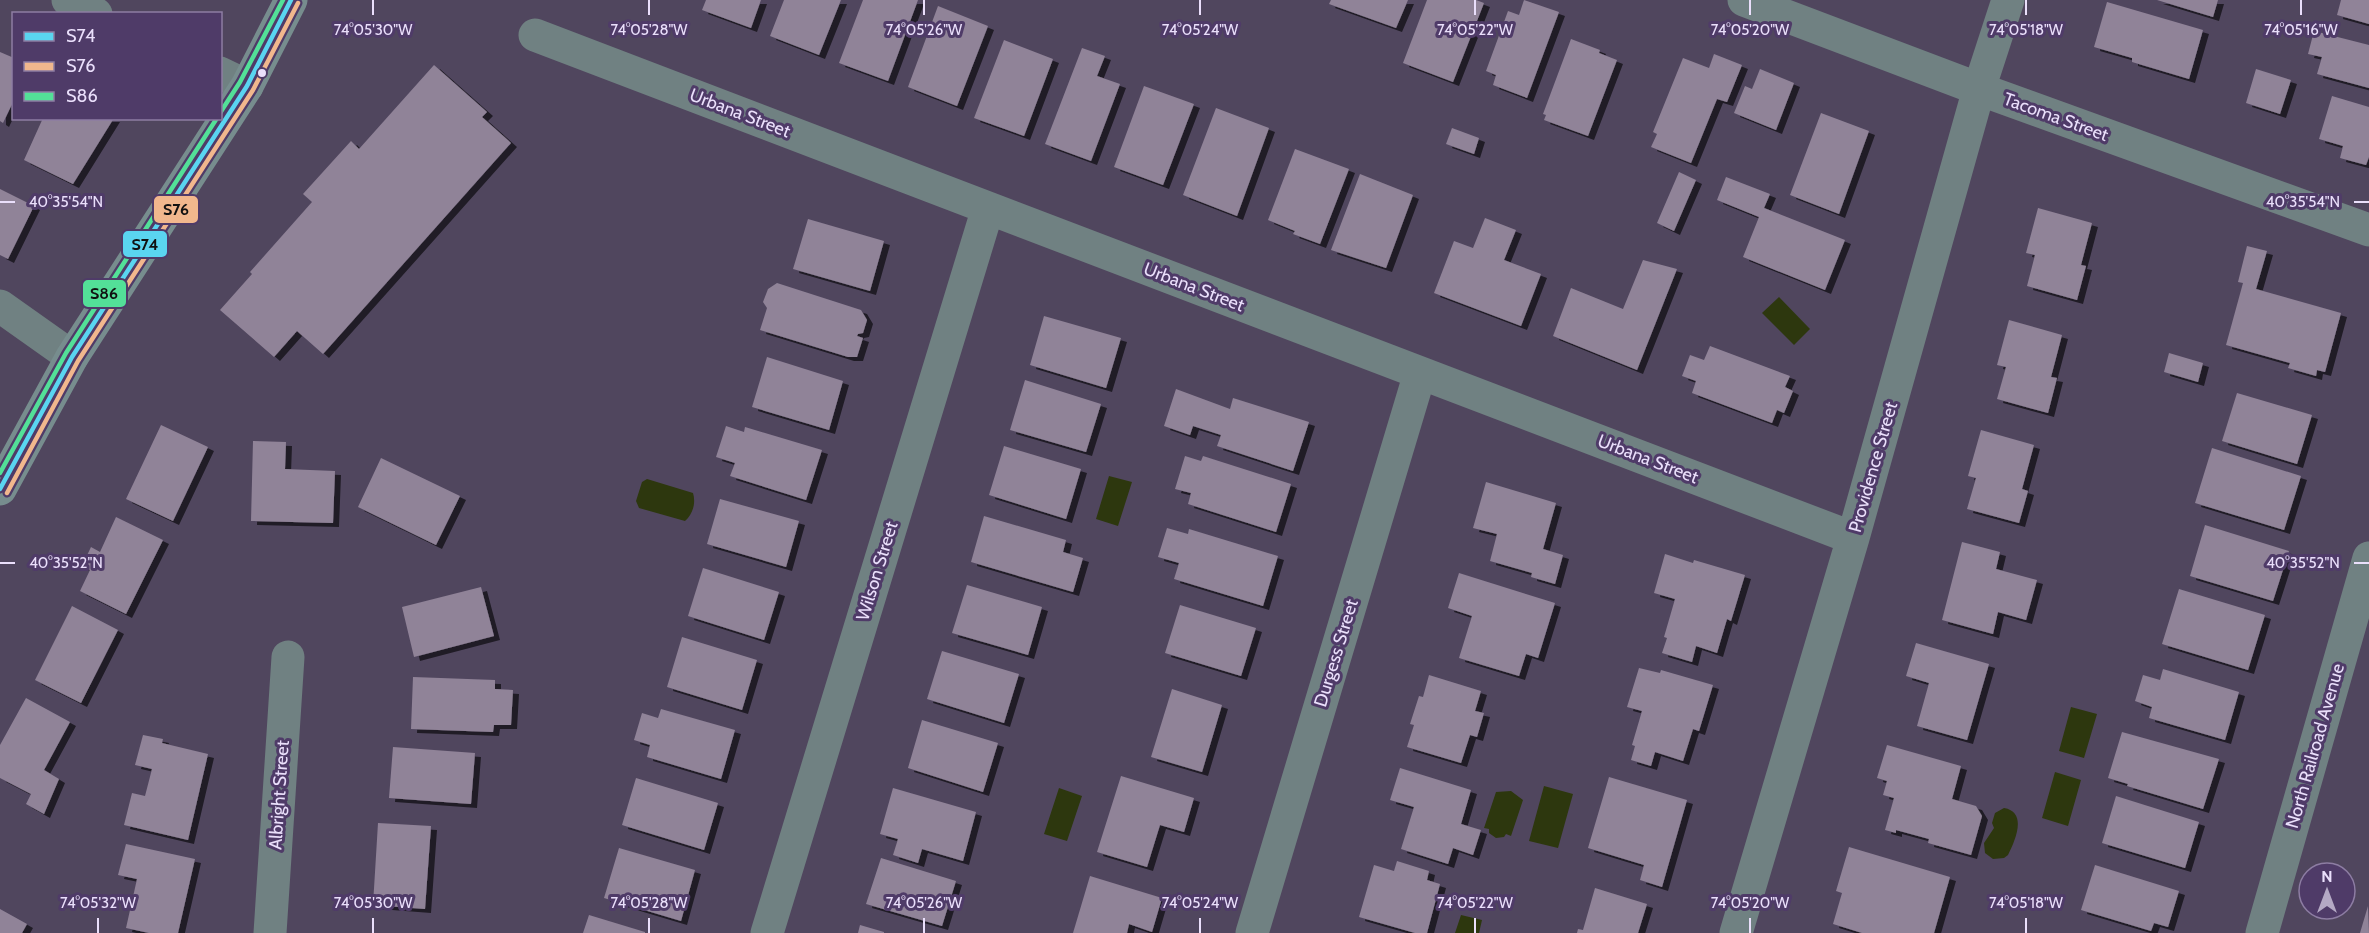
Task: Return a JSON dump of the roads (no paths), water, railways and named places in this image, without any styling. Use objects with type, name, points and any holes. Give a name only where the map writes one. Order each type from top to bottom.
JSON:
[{"type":"main road","points":[[222,100],[234,79],[291,0]]},
{"type":"main road","points":[[0,489],[72,357],[210,120]]},
{"type":"street","points":[[68,0],[92,12]]},
{"type":"street","name":"Tacoma Street","points":[[1744,0],[1979,89],[2369,230]]},
{"type":"street","name":"Providence Street","points":[[1736,933],[1853,538],[1979,89],[2008,0]]},
{"type":"street","name":"Urbana Street","points":[[535,35],[1853,538]]},
{"type":"street","name":"Wilson Street","points":[[767,933],[988,208]]},
{"type":"street","points":[[0,306],[72,357]]},
{"type":"street","name":"Durgess Street","points":[[1252,933],[1420,373]]},
{"type":"street","name":"North Railroad Avenue","points":[[2262,933],[2369,558]]},
{"type":"street","name":"Albright Street","points":[[270,933],[288,657]]}]
